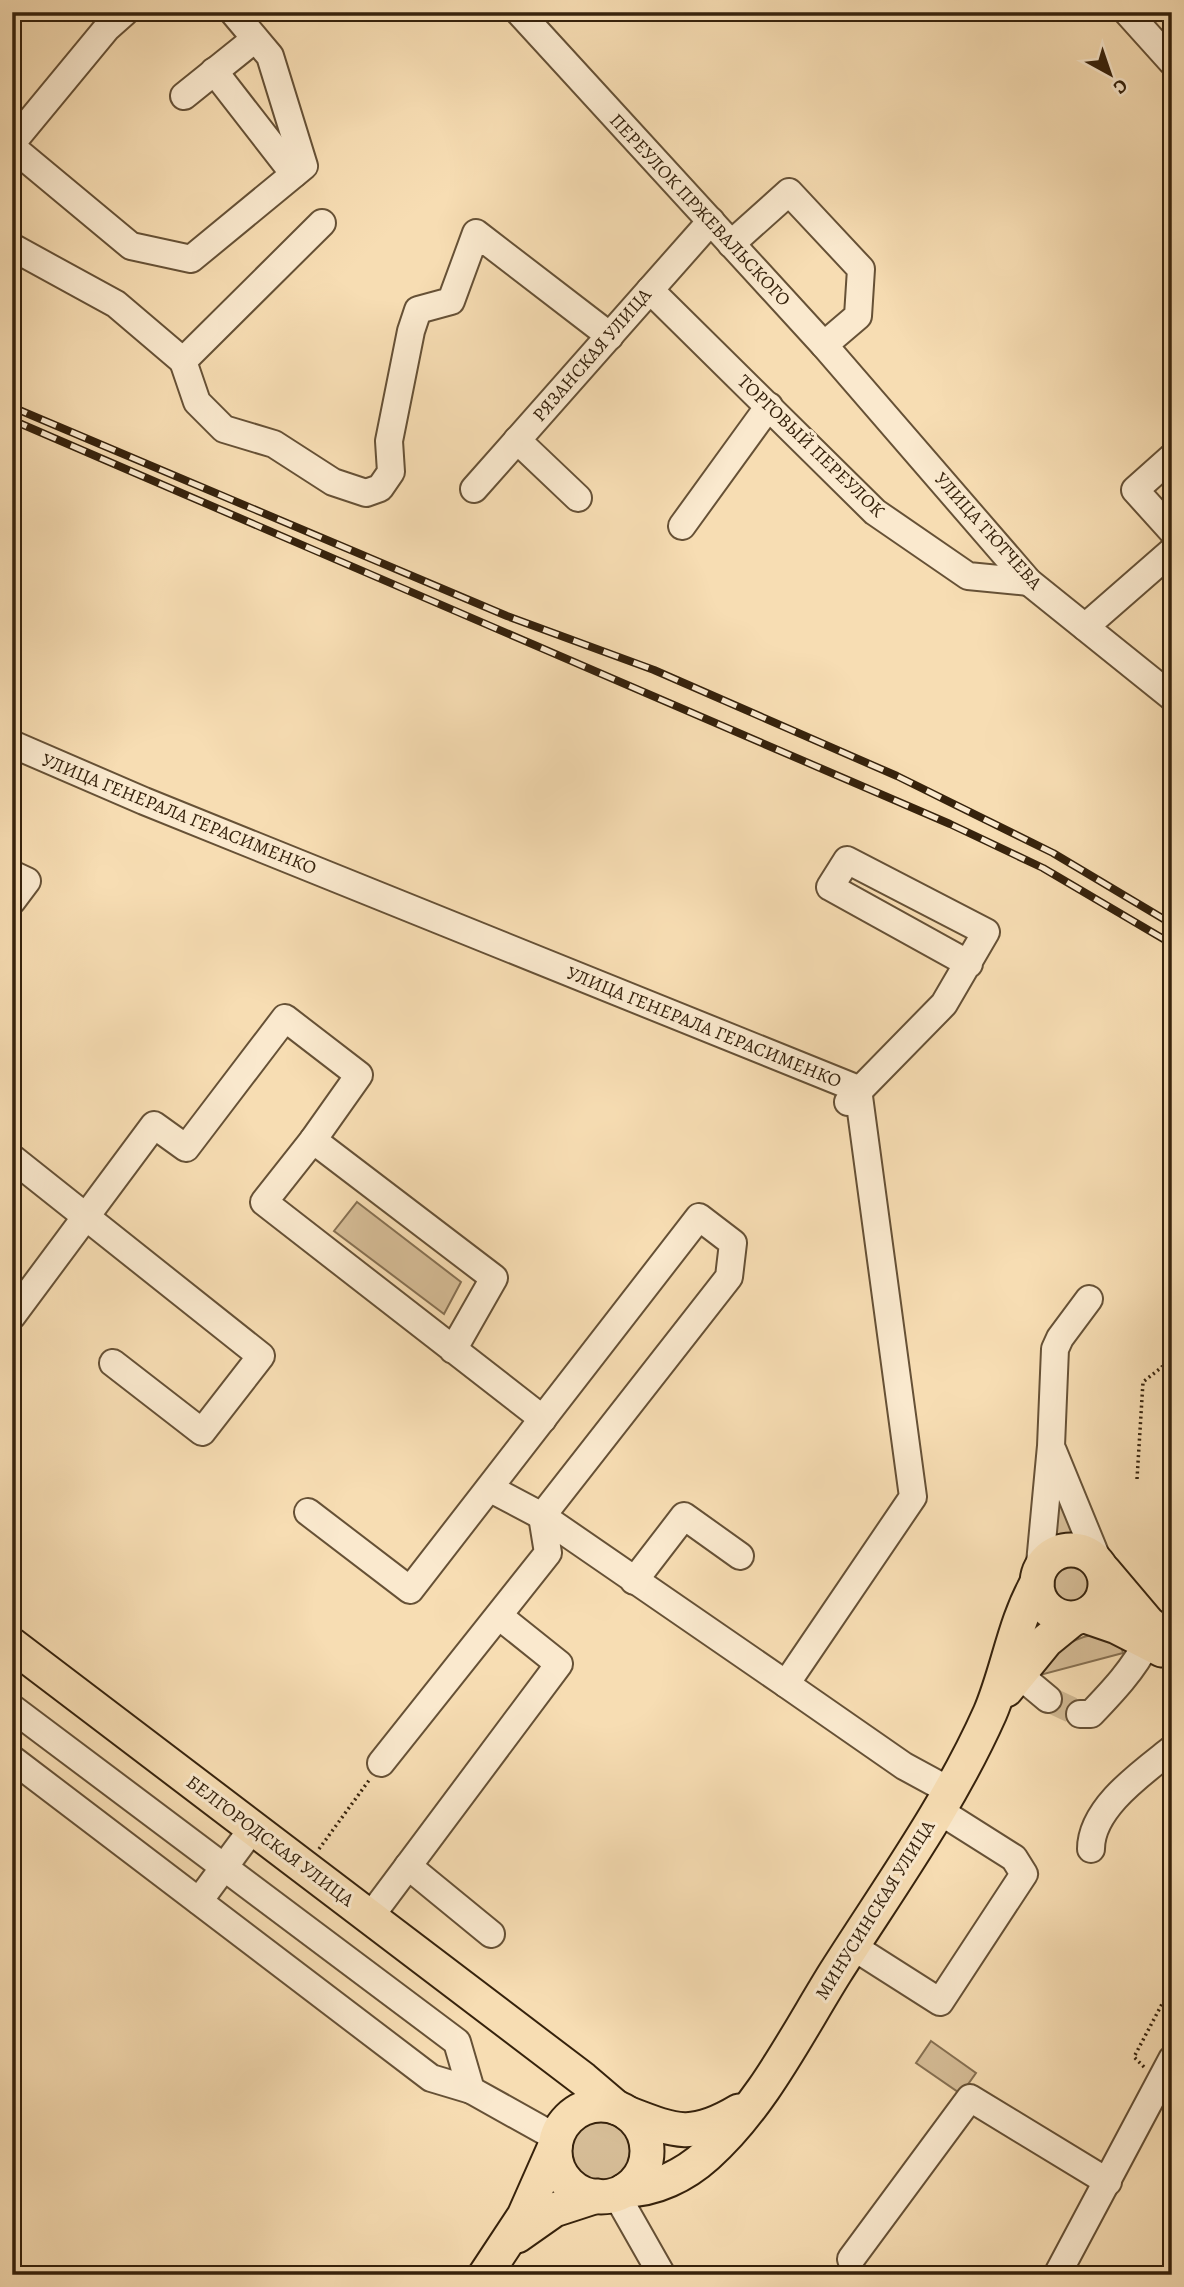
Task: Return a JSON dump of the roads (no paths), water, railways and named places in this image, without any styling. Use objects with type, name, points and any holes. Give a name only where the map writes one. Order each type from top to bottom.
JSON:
[{"type":"main road","points":[[1102,1567],[1105,1592],[1094,1611],[1079,1617],[1063,1618],[1047,1609],[1041,1601],[1038,1578],[1049,1558],[1066,1550],[1084,1552],[1102,1567],[1164,1647]]},
{"type":"main road","name":"МИНУСИНСКАЯ УЛИЦА","points":[[507,2245],[541,2217],[613,2193],[660,2183],[695,2165],[720,2142],[750,2104],[944,1800],[990,1711],[1038,1578]]},
{"type":"main road","points":[[1079,1617],[1164,1647]]},
{"type":"main road","name":"МИНУСИНСКАЯ УЛИЦА","points":[[990,1711],[1046,1641],[1079,1617]]},
{"type":"main road","name":"БЕЛГОРОДСКАЯ УЛИЦА","points":[[12,1646],[622,2111]]},
{"type":"main road","name":"БЕЛГОРОДСКАЯ УЛИЦА","points":[[526,2038],[559,2086],[563,2109],[557,2138]]},
{"type":"main road","name":"МИНУСИНСКАЯ УЛИЦА","points":[[622,2111],[664,2128],[689,2132],[717,2124],[750,2104]]},
{"type":"main road","points":[[485,2275],[507,2245],[533,2200],[557,2138],[570,2117],[588,2107],[622,2111],[641,2130],[647,2152],[641,2173],[613,2193],[569,2184],[558,2166],[557,2138]]},
{"type":"street","points":[[125,12],[107,28],[12,145],[131,246],[191,259],[299,170]]},
{"type":"street","points":[[233,12],[270,56],[299,170]]},
{"type":"street","name":"ПЕРЕУЛОК ПРЖЕВАЛЬСКОГО","points":[[519,12],[880,408]]},
{"type":"street","points":[[1127,12],[1172,62]]},
{"type":"street","points":[[184,96],[255,39]]},
{"type":"street","points":[[214,71],[299,170]]},
{"type":"street","points":[[731,244],[789,192],[861,269],[858,316],[824,345]]},
{"type":"street","name":"РЯЗАНСКАЯ УЛИЦА","points":[[474,489],[710,222]]},
{"type":"street","points":[[183,360],[323,223]]},
{"type":"street","points":[[12,247],[116,304],[183,360],[197,402],[224,429],[274,444],[333,482],[366,493],[380,488],[391,472],[389,441],[411,331],[418,310],[451,301],[476,233],[610,335]]},
{"type":"street","name":"ТОРГОВЫЙ ПЕРЕУЛОК","points":[[650,289],[875,512],[968,576],[1029,582]]},
{"type":"street","points":[[682,526],[769,406]]},
{"type":"street","name":"УЛИЦА ТЮТЧЕВА","points":[[880,408],[1029,582],[1172,697]]},
{"type":"street","points":[[517,440],[578,498]]},
{"type":"street","points":[[1172,457],[1135,490],[1172,531]]},
{"type":"street","points":[[1085,627],[1172,551]]},
{"type":"street","name":"УЛИЦА ГЕНЕРАЛА ГЕРАСИМЕНКО","points":[[12,744],[851,1098],[913,1497],[786,1684]]},
{"type":"street","points":[[851,1098],[944,1004],[969,964],[986,932],[847,860],[831,887],[969,964]]},
{"type":"street","points":[[12,874],[27,881],[12,901]]},
{"type":"street","points":[[12,1316],[154,1125],[186,1148],[285,1018],[359,1075],[264,1202],[542,1419]]},
{"type":"street","points":[[313,1140],[494,1278],[453,1350]]},
{"type":"street","points":[[12,1158],[85,1219],[261,1356],[202,1432],[113,1363]]},
{"type":"street","points":[[309,1513],[410,1590],[699,1217],[733,1243],[729,1277],[542,1516],[548,1553],[381,1763]]},
{"type":"street","points":[[1038,1578],[1051,1446],[1055,1349],[1089,1299]]},
{"type":"street","points":[[1051,1446],[1102,1567]]},
{"type":"street","points":[[489,1488],[542,1516],[904,1766],[1014,1858],[1024,1874],[940,2002],[852,1946]]},
{"type":"street","points":[[634,1581],[684,1516],[740,1556]]},
{"type":"street","points":[[370,1917],[559,1664],[499,1616]]},
{"type":"street","points":[[1080,1714],[1091,1714],[1134,1667],[1164,1647]]},
{"type":"street","points":[[1018,1674],[1048,1699]]},
{"type":"street","points":[[12,1707],[457,2042],[471,2090]]},
{"type":"street","points":[[1091,1849],[1091,1837],[1117,1793],[1172,1749]]},
{"type":"street","points":[[12,1759],[432,2078],[471,2090],[557,2138]]},
{"type":"street","points":[[199,1901],[253,1828]]},
{"type":"street","points":[[408,1866],[491,1934]]},
{"type":"street","points":[[1057,2275],[1172,2059]]},
{"type":"street","points":[[850,2259],[970,2098],[1108,2182]]},
{"type":"street","points":[[613,2193],[662,2275]]},
{"type":"tunnel","points":[[1048,1699],[1080,1714]]},
{"type":"railway","points":[[12,407],[507,616],[654,670],[897,776],[1053,853],[1172,924]]},
{"type":"railway","points":[[12,420],[950,824],[1043,868],[1172,944]]}]
